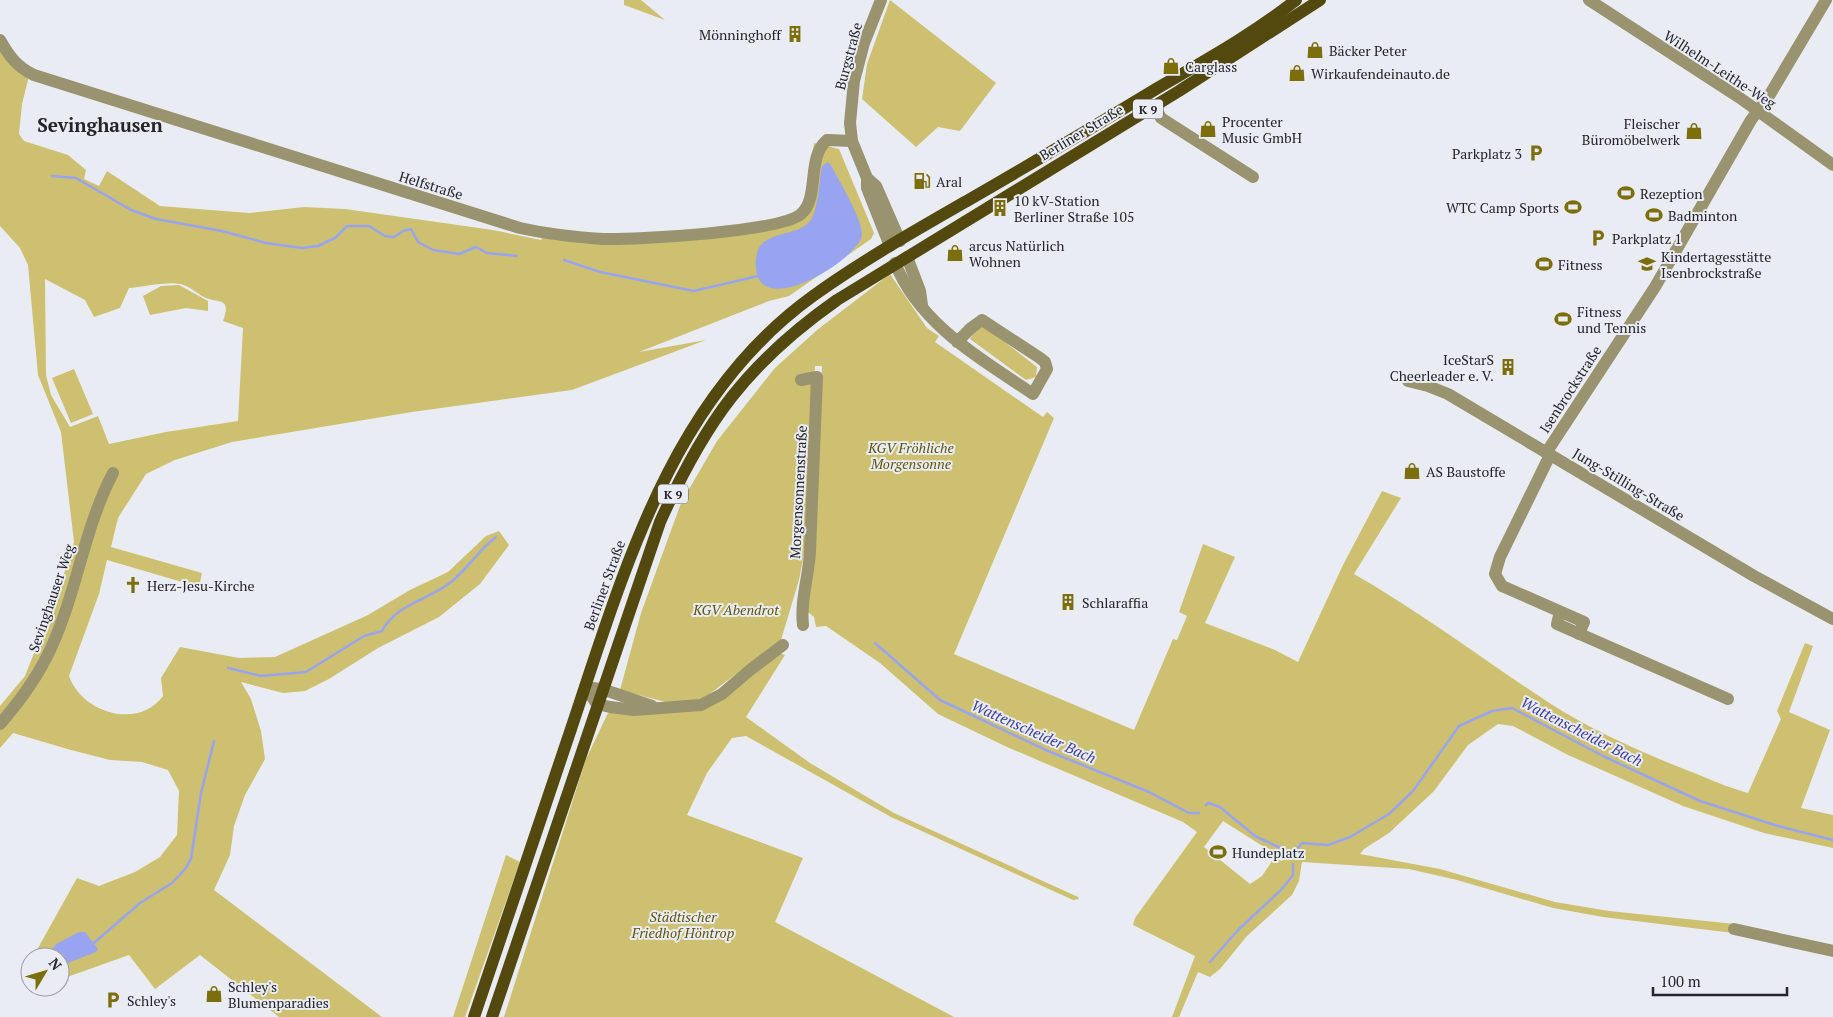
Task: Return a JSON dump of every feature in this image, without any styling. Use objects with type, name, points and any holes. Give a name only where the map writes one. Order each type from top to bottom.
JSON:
[{"type":"main road","name":"Berliner Straße","points":[[474,1017],[598,644],[644,521],[683,443],[706,406],[752,350],[798,308],[895,243],[1232,44],[1296,0]]},
{"type":"main road","name":"Berliner Straße","points":[[492,1017],[660,522],[697,447],[719,413],[756,368],[797,329],[837,300],[1269,35],[1320,0]]},
{"type":"main road","points":[[895,243],[907,257]]},
{"type":"main road","points":[[895,243],[895,263]]},
{"type":"street","name":"Burgstraße","points":[[880,0],[864,43],[854,81],[850,123],[852,141],[867,178],[876,186],[895,243]]},
{"type":"street","name":"Wilhelm-Leithe-Weg","points":[[1589,0],[1758,110],[1833,165]]},
{"type":"street","name":"Isenbrockstraße","points":[[1728,699],[1557,624],[1560,612],[1502,586],[1495,574],[1500,558],[1548,454],[1655,287],[1758,110],[1826,0]]},
{"type":"street","name":"Helfstraße","points":[[0,40],[14,62],[24,71],[34,75],[520,228],[565,235],[604,239],[678,236],[758,227],[791,220],[801,214],[808,202],[817,154],[821,145],[826,140],[852,141]]},
{"type":"street","points":[[1154,106],[1162,118],[1253,177]]},
{"type":"street","points":[[907,257],[920,291],[922,305]]},
{"type":"street","points":[[895,263],[911,296],[922,305],[935,323],[957,342],[1033,394],[1047,369],[1045,362],[1040,358],[982,320],[957,342]]},
{"type":"street","name":"Morgensonnenstraße","points":[[801,380],[817,377],[809,570],[801,608],[803,625]]},
{"type":"street","name":"Jung-Stilling-Straße","points":[[1408,381],[1448,394],[1754,576],[1833,619]]},
{"type":"street","name":"Sevinghauser Weg","points":[[0,724],[25,695],[51,647],[100,498],[113,473]]},
{"type":"street","points":[[585,687],[597,704],[634,710],[701,705],[722,694],[783,645]]},
{"type":"street","points":[[585,687],[602,689],[656,708]]},
{"type":"street","points":[[1734,930],[1833,951]]},
{"type":"green space","points":[[624,0],[641,0],[665,20],[624,5]]},
{"type":"green space","points":[[890,0],[996,83],[960,131],[938,127],[916,147],[862,99],[867,64]]},
{"type":"green space","points":[[0,43],[29,76],[22,104],[19,134],[24,141],[68,155],[86,170],[84,179],[99,186],[107,171],[160,206],[249,213],[304,207],[345,209],[493,230],[541,240],[543,236],[638,234],[722,228],[759,223],[787,216],[802,206],[809,185],[814,143],[839,149],[874,233],[871,239],[789,296],[769,301],[639,352],[706,340],[572,390],[412,412],[232,442],[175,460],[146,474],[118,518],[111,547],[202,573],[199,587],[107,560],[99,594],[69,676],[76,689],[86,700],[98,708],[112,713],[126,714],[140,712],[152,706],[163,696],[161,678],[180,647],[239,658],[275,657],[368,615],[410,590],[448,572],[486,536],[499,531],[509,545],[480,584],[439,617],[378,648],[329,679],[305,691],[283,693],[241,682],[251,699],[261,731],[265,759],[245,795],[234,826],[230,855],[214,890],[382,1017],[279,1017],[200,955],[155,989],[129,955],[70,976],[70,947],[39,947],[77,878],[99,886],[135,872],[160,857],[177,835],[179,791],[168,770],[142,762],[110,760],[13,733],[0,748],[0,706],[25,676],[59,590],[74,542],[61,432],[38,375],[28,265],[20,248],[0,226]],"holes":[[[45,279],[85,300],[94,317],[120,308],[129,288],[162,284],[175,283],[187,286],[204,297],[225,304],[223,321],[243,328],[238,421],[166,432],[109,444],[98,416],[70,427],[51,395],[46,375]]]},
{"type":"green space","points":[[890,274],[927,328],[939,336],[935,342],[1043,417],[1047,412],[1054,418],[954,654],[1134,730],[1173,639],[1177,640],[1187,616],[1179,612],[1203,544],[1235,557],[1205,623],[1275,650],[1298,662],[1343,565],[1382,491],[1401,498],[1354,574],[1429,621],[1551,704],[1583,723],[1650,755],[1732,788],[1748,793],[1781,719],[1777,711],[1805,643],[1813,646],[1789,712],[1830,730],[1801,808],[1833,815],[1833,848],[1764,833],[1683,806],[1568,755],[1513,726],[1498,724],[1468,745],[1434,791],[1389,833],[1364,849],[1360,854],[1440,869],[1555,902],[1609,911],[1735,924],[1733,933],[1603,917],[1553,908],[1457,880],[1409,869],[1302,862],[1299,881],[1292,895],[1247,936],[1220,969],[1210,977],[1198,972],[1179,1017],[1172,1017],[1195,956],[1133,925],[1135,918],[1197,832],[1183,822],[1007,747],[938,714],[880,663],[826,626],[816,627],[814,617],[802,607],[812,570],[822,366],[815,366],[805,548],[799,580],[781,640],[699,702],[669,703],[620,690],[641,613],[681,503],[717,441],[775,368],[817,330]],"holes":[[[1223,821],[1261,845],[1283,855],[1282,861],[1274,858],[1262,876],[1250,884],[1204,847]]]},
{"type":"green space","points":[[179,285],[208,301],[208,311],[186,308],[150,315],[143,296],[161,286]]},
{"type":"green space","points":[[984,326],[1037,367],[1036,377],[1026,380],[970,339],[975,331]]},
{"type":"green space","points":[[74,369],[93,414],[71,423],[52,378]]},
{"type":"green space","name":"Städtischer Friedhof Höntrop","points":[[776,652],[785,655],[746,717],[810,763],[894,813],[1079,899],[1073,900],[891,817],[746,736],[732,738],[707,773],[687,815],[803,858],[775,922],[954,1017],[504,1017],[586,759],[608,713],[703,708]]},
{"type":"green space","points":[[506,855],[520,862],[465,1017],[453,1017]]},
{"type":"water","points":[[828,162],[854,209],[861,227],[862,234],[857,245],[827,271],[806,282],[786,288],[770,288],[759,278],[756,258],[759,248],[764,242],[772,238],[799,229],[812,218],[822,166]]},
{"type":"water","points":[[79,932],[85,932],[98,949],[96,952],[70,962],[70,947],[54,947],[56,944]]},
{"type":"waterway","points":[[52,176],[76,178],[131,210],[156,219],[222,231],[266,243],[302,248],[318,246],[335,238],[347,226],[369,226],[385,236],[394,237],[403,231],[411,229],[418,242],[433,250],[459,254],[476,247],[487,253],[517,256]]},
{"type":"waterway","points":[[564,260],[600,272],[694,291],[758,276]]},
{"type":"waterway","name":"Wattenscheider Bach","points":[[228,668],[261,676],[306,672],[364,636],[382,631],[388,622],[403,609],[447,585],[496,537]]},
{"type":"waterway","name":"Wattenscheider Bach","points":[[875,643],[940,700],[1048,751],[1149,792],[1189,813],[1199,813]]},
{"type":"waterway","name":"Wattenscheider Bach","points":[[1206,805],[1208,803],[1220,807],[1255,836],[1293,854],[1302,843],[1328,845],[1350,837],[1389,814],[1413,791],[1459,726],[1492,711],[1512,708],[1603,756],[1700,801],[1778,826],[1833,840]]},
{"type":"waterway","name":"Wattenscheider Bach","points":[[94,943],[140,903],[172,883],[185,869],[191,859],[201,793],[214,741]]},
{"type":"waterway","points":[[1210,962],[1238,930],[1280,891],[1293,875],[1293,864]]},
{"type":"place","name":"Mönninghoff","points":[[795,34]]},
{"type":"place","name":"Bäcker Peter","points":[[1315,50]]},
{"type":"place","name":"Carglass","points":[[1171,66]]},
{"type":"place","name":"Wirkaufendeinauto.de","points":[[1297,73]]},
{"type":"place","name":"Procenter Music GmbH","points":[[1208,129]]},
{"type":"place","name":"Fleischer Büromöbelwerk","points":[[1694,131]]},
{"type":"place","name":"Parkplatz 3","points":[[1536,153]]},
{"type":"place","name":"Aral","points":[[922,181]]},
{"type":"place","name":"Rezeption","points":[[1626,193]]},
{"type":"place","name":"WTC Camp Sports","points":[[1573,207]]},
{"type":"place","name":"10 kV-Station Berliner Straße 105","points":[[1000,208]]},
{"type":"place","name":"Badminton","points":[[1654,215]]},
{"type":"place","name":"Parkplatz 1","points":[[1598,238]]},
{"type":"place","name":"arcus Natürlich Wohnen","points":[[955,253]]},
{"type":"place","name":"Fitness","points":[[1544,264]]},
{"type":"place","name":"Kindertagesstätte Isenbrockstraße","points":[[1647,264]]},
{"type":"place","name":"Fitness und Tennis","points":[[1563,319]]},
{"type":"place","name":"IceStarS Cheerleader e. V.","points":[[1508,367]]},
{"type":"place","name":"AS Baustoffe","points":[[1412,471]]},
{"type":"place","name":"Herz-Jesu-Kirche","points":[[133,585]]},
{"type":"place","name":"Schlaraffia","points":[[1068,602]]},
{"type":"place","name":"Hundeplatz","points":[[1218,852]]},
{"type":"place","name":"Schley's Blumenparadies","points":[[214,994]]},
{"type":"place","name":"Schley's","points":[[113,1000]]},
{"type":"district","name":"Sevinghausen","points":[[100,124]]},
{"type":"park label","name":"KGV Fröhliche Morgensonne","points":[[911,456]]},
{"type":"park label","name":"KGV Abendrot","points":[[736,609]]}]
